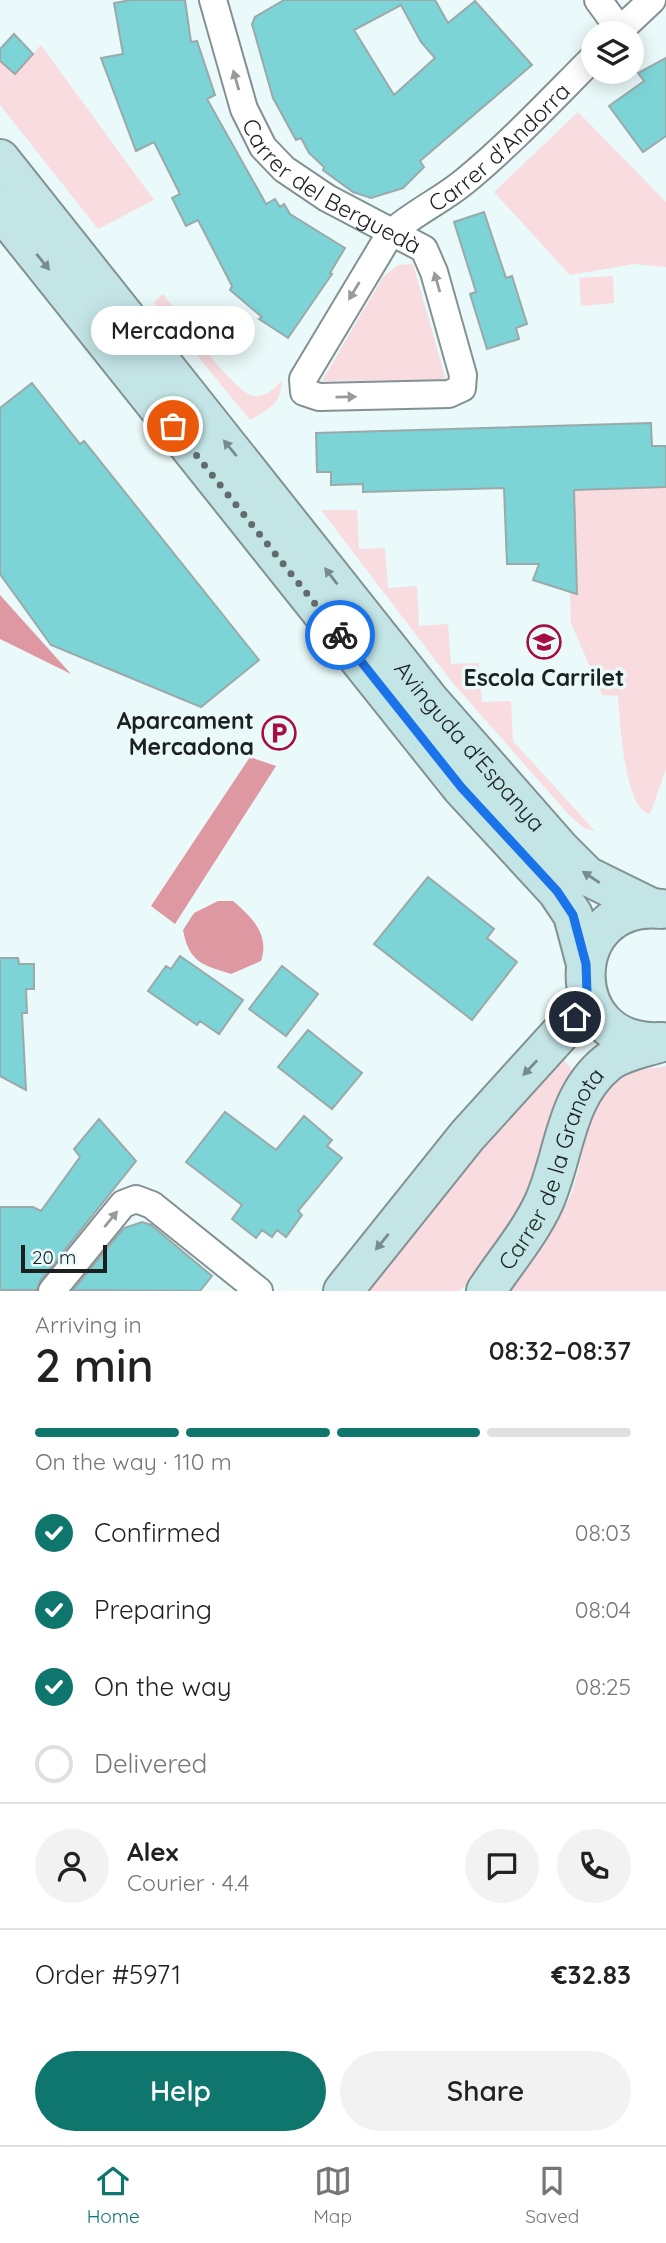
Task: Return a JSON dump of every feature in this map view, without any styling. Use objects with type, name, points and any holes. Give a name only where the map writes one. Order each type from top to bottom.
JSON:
[{"type":"main road","name":"Avinguda d'Espanya","points":[[0,159],[430,701],[559,849],[587,876],[659,909]]},
{"type":"main road","name":"Avinguda d'Espanya","points":[[0,209],[461,787],[557,891],[573,915],[583,991],[595,1011],[615,1032],[642,1042],[664,1042]]},
{"type":"main road","points":[[343,1291],[583,991],[592,944],[605,928],[621,915],[659,909]]},
{"type":"main road","name":"Carrer de la Granota","points":[[486,1291],[542,1206],[555,1177],[562,1144],[580,1093],[608,1062],[664,1042]]},
{"type":"street","points":[[598,0],[612,21]]},
{"type":"street","points":[[630,21],[652,0]]},
{"type":"street","name":"Carrer del Berguedà","points":[[221,3],[244,109],[263,147],[284,169],[327,198],[390,234],[417,245],[429,258],[463,375],[461,388],[449,394],[319,397],[304,392],[302,386],[308,368]]},
{"type":"street","name":"Carrer d'Andorra","points":[[308,368],[390,234],[405,219],[461,184],[510,143],[581,70]]},
{"type":"street","points":[[52,1291],[123,1204],[136,1199],[152,1205],[258,1291]]},
{"type":"shaded area","points":[[41,45],[154,200],[98,229],[0,105],[0,61],[15,74]]},
{"type":"shaded area","points":[[578,112],[666,202],[666,267],[634,264],[570,275],[494,192]]},
{"type":"shaded area","points":[[413,264],[446,380],[322,381],[383,277],[398,265]]},
{"type":"shaded area","points":[[613,276],[614,303],[581,306],[579,278]]},
{"type":"shaded area","points":[[163,294],[220,368],[245,392],[254,396],[266,394],[282,381],[279,395],[273,405],[250,420],[155,304]]},
{"type":"shaded area","points":[[666,487],[666,769],[650,814],[641,809],[629,781],[618,696],[602,695],[571,623],[570,592],[577,594],[574,490]]},
{"type":"shaded area","points":[[321,510],[357,510],[359,549],[385,548],[388,588],[417,586],[419,626],[448,624],[451,664],[479,663],[482,702],[511,701],[513,741],[595,831],[584,828],[568,814],[452,682]]},
{"type":"shaded area","points":[[0,595],[71,674],[0,639]]},
{"type":"shaded area","points":[[250,757],[276,766],[175,924],[151,906]]},
{"type":"shaded area","points":[[218,901],[233,901],[240,907],[258,927],[263,943],[261,961],[231,974],[198,961],[189,949],[183,930],[194,913]]},
{"type":"shaded area","points":[[562,1057],[578,1078],[527,1203],[469,1283],[459,1291],[365,1291],[481,1142]]},
{"type":"shaded area","points":[[666,1066],[666,1291],[507,1291],[543,1244],[566,1205],[577,1176],[589,1126],[603,1096],[629,1074]]},
{"type":"building","points":[[131,0],[185,0],[191,42],[197,41],[215,95],[207,99],[266,204],[275,199],[280,207],[284,204],[290,214],[345,248],[330,273],[332,274],[288,338],[259,319],[262,317],[230,290],[232,286],[198,220],[186,226],[172,198],[180,194],[154,142],[136,151],[101,58],[123,54],[114,3]]},
{"type":"building","points":[[284,0],[435,0],[448,23],[475,1],[532,65],[420,161],[424,167],[403,188],[371,198],[353,192],[323,170],[324,167],[309,153],[301,138],[296,140],[273,98],[252,24],[255,17]],"holes":[[[401,5],[421,42],[435,58],[394,95],[354,30]]]},
{"type":"building","points":[[14,34],[33,54],[15,74],[0,61],[0,49]]},
{"type":"building","points":[[666,58],[666,136],[643,152],[609,106],[640,84],[644,84],[644,70]]},
{"type":"building","points":[[484,212],[506,278],[512,276],[527,324],[516,328],[519,339],[487,349],[470,294],[476,292],[454,222]]},
{"type":"building","points":[[32,383],[80,444],[84,441],[259,660],[201,707],[51,645],[0,574],[0,408]]},
{"type":"building","points":[[651,423],[652,446],[666,446],[666,487],[574,490],[577,594],[533,580],[539,564],[507,564],[504,488],[363,492],[363,484],[331,485],[331,472],[317,472],[316,433]]},
{"type":"building","points":[[428,877],[494,929],[487,938],[517,962],[472,1020],[374,944]]},
{"type":"building","points":[[180,956],[243,1000],[219,1034],[200,1021],[197,1025],[148,991],[166,966],[171,969]]},
{"type":"building","points":[[0,958],[18,958],[19,964],[34,964],[34,989],[26,989],[27,1013],[22,1013],[26,1090],[0,1076]]},
{"type":"building","points":[[282,966],[318,994],[286,1036],[249,1009]]},
{"type":"building","points":[[308,1030],[362,1073],[332,1109],[278,1067]]},
{"type":"building","points":[[225,1112],[276,1150],[304,1116],[332,1140],[327,1146],[342,1158],[298,1211],[302,1215],[286,1237],[277,1230],[272,1237],[262,1230],[256,1238],[232,1219],[242,1205],[186,1162]]},
{"type":"building","points":[[99,1119],[136,1161],[40,1281],[37,1290],[0,1290],[0,1207],[33,1207],[41,1211],[80,1157],[74,1149]]},
{"type":"building","points":[[142,1222],[151,1225],[212,1276],[200,1291],[73,1290],[124,1228]]},
{"type":"way so far","points":[[173,426],[340,635]]},
{"type":"place","name":"Mercadona","points":[[173,426]]},
{"type":"place","name":"Escola Carrilet","points":[[544,642]]},
{"type":"place","name":"Aparcament Mercadona","points":[[279,733]]},
{"type":"route","points":[[340,635],[461,787],[557,891],[573,915],[586,964],[587,993],[575,1017]]}]
